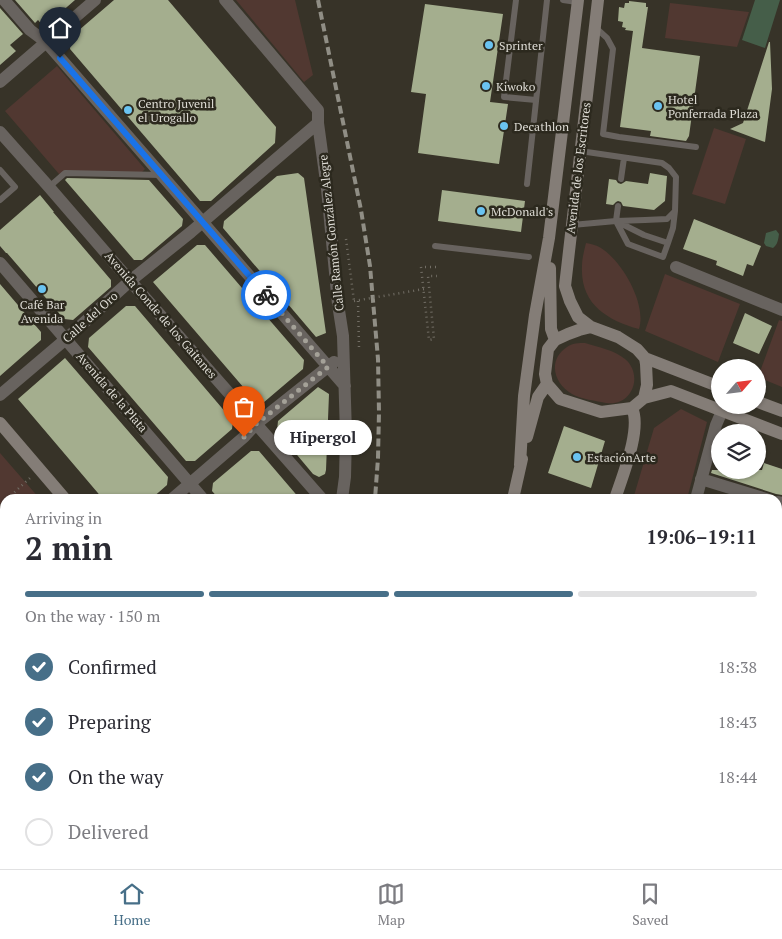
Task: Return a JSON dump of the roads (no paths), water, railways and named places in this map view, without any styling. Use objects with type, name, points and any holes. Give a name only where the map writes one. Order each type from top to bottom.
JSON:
[{"type":"street","points":[[4,0],[30,30],[46,42],[345,386]]},
{"type":"street","points":[[0,82],[95,0]]},
{"type":"street","name":"Calle Ramón González Alegre","points":[[225,0],[318,110],[344,353],[346,434],[343,494]]},
{"type":"street","name":"Avenida de los Escritores","points":[[591,328],[578,317],[565,286],[598,0]]},
{"type":"street","name":"Avenida de los Escritores","points":[[520,466],[524,396],[550,238],[578,1]]},
{"type":"street","name":"Calle del Oro","points":[[0,395],[66,339],[130,280],[202,222],[318,123]]},
{"type":"street","name":"Avenida Conde de los Gaitanes","points":[[0,132],[318,494]]},
{"type":"street","name":"Avenida de los Escritores","points":[[550,238],[551,329],[555,340]]},
{"type":"street","name":"Avenida de la Plata","points":[[0,263],[200,494]]},
{"type":"street","points":[[676,267],[782,310]]},
{"type":"street","points":[[644,398],[647,385],[645,358],[637,348],[618,337],[591,328],[579,330],[555,340],[548,349],[545,374],[547,384],[560,399],[601,412],[632,408],[644,398],[671,391],[711,407]]},
{"type":"street","points":[[178,494],[244,437],[256,424],[344,353]]},
{"type":"street","points":[[645,358],[711,384]]},
{"type":"street","name":"Avenida de los Escritores","points":[[514,494],[538,397],[547,384]]},
{"type":"street","points":[[766,405],[782,411]]},
{"type":"street","points":[[617,494],[634,439],[635,414],[632,408]]},
{"type":"street","points":[[697,494],[721,414]]},
{"type":"street","points":[[730,414],[782,434]]},
{"type":"street","points":[[0,423],[61,494]]},
{"type":"street","points":[[701,479],[750,494]]},
{"type":"lane","points":[[516,0],[504,97],[536,100]]},
{"type":"lane","points":[[527,184],[546,0]]},
{"type":"lane","points":[[564,0],[578,1]]},
{"type":"lane","points":[[595,27],[607,38],[613,49],[604,134],[696,147]]},
{"type":"lane","points":[[580,151],[662,163],[669,168],[676,177],[675,211],[673,228],[663,257],[628,244],[616,221],[618,206]]},
{"type":"lane","points":[[622,180],[624,158]]},
{"type":"lane","points":[[0,170],[15,187],[0,200]]},
{"type":"lane","points":[[50,187],[65,173],[161,175]]},
{"type":"lane","points":[[572,225],[667,218],[675,211]]},
{"type":"lane","points":[[616,221],[644,235],[668,243]]},
{"type":"lane","points":[[435,246],[529,257]]},
{"type":"railway","points":[[318,0],[361,210],[370,266],[378,359],[379,412],[375,494]]},
{"type":"place","name":"Sprinter","points":[[489,45]]},
{"type":"place","name":"Kiwoko","points":[[486,86]]},
{"type":"place","name":"Hotel Ponferrada Plaza","points":[[658,106]]},
{"type":"place","name":"Centro Juvenil el Urogallo","points":[[128,110]]},
{"type":"place","name":"Decathlon","points":[[504,126]]},
{"type":"place","name":"McDonald's","points":[[481,211]]},
{"type":"place","name":"Café Bar Avenida","points":[[42,289]]},
{"type":"place","name":"Hipergol","points":[[244,437]]},
{"type":"place","name":"EstaciónArte","points":[[577,457]]}]
